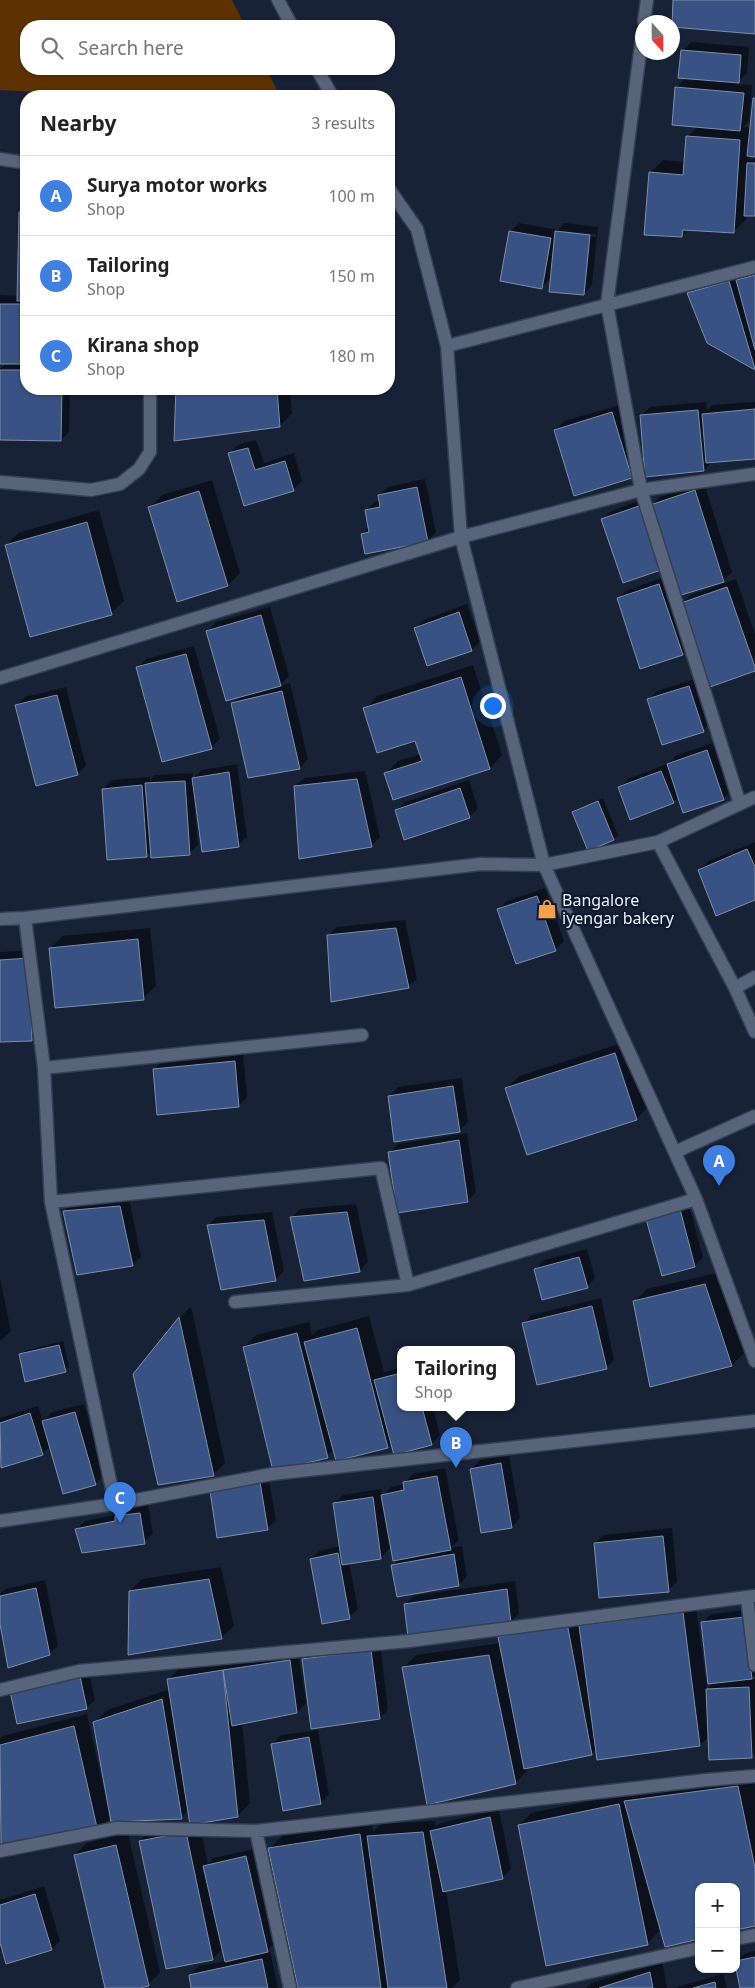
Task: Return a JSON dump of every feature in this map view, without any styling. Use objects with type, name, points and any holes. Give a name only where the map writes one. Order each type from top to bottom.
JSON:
[{"type":"street","points":[[278,0],[289,20]]},
{"type":"street","points":[[645,15],[647,0]]},
{"type":"street","points":[[639,60],[608,304],[641,490],[740,804]]},
{"type":"street","points":[[320,75],[329,90]]},
{"type":"street","points":[[0,159],[20,162]]},
{"type":"street","points":[[395,198],[417,229],[447,346],[461,537],[544,865],[696,1200],[755,1361]]},
{"type":"street","points":[[447,346],[755,267]]},
{"type":"street","points":[[0,482],[91,490],[120,484],[139,469],[150,452],[150,395]]},
{"type":"street","points":[[0,678],[461,537],[641,490],[755,474]]},
{"type":"street","points":[[0,919],[25,918],[481,864],[544,865],[658,842],[755,796]]},
{"type":"street","points":[[658,842],[735,988],[755,1032]]},
{"type":"street","points":[[25,918],[44,1068],[51,1202],[115,1504]]},
{"type":"street","points":[[735,988],[755,977]]},
{"type":"street","points":[[44,1068],[362,1035]]},
{"type":"street","points":[[675,1152],[755,1116]]},
{"type":"street","points":[[51,1202],[381,1168],[408,1284]]},
{"type":"street","points":[[235,1302],[408,1284],[696,1200]]},
{"type":"street","points":[[0,1520],[115,1504],[272,1474],[755,1422]]},
{"type":"street","points":[[0,1690],[79,1672],[409,1641],[751,1596],[755,1664]]},
{"type":"street","points":[[0,1851],[117,1828],[256,1831],[755,1776]]},
{"type":"street","points":[[256,1831],[290,1988]]},
{"type":"street","points":[[740,1938],[755,1935]]},
{"type":"street","points":[[517,1988],[695,1949]]},
{"type":"shaded area","points":[[0,0],[232,0],[242,20],[20,20],[20,75],[269,75],[277,90],[20,91],[0,90]]},
{"type":"building","points":[[673,0],[755,0],[755,34],[680,28],[680,15],[672,15]]},
{"type":"building","points":[[681,50],[741,55],[739,83],[678,78]]},
{"type":"building","points":[[675,87],[744,93],[740,131],[672,125]]},
{"type":"building","points":[[753,98],[755,98],[755,157],[747,156]]},
{"type":"building","points":[[686,136],[740,140],[734,233],[683,230],[682,237],[644,235],[649,172],[683,175]]},
{"type":"building","points":[[747,163],[755,163],[755,216],[744,216]]},
{"type":"building","points":[[19,212],[20,212],[20,301],[17,301]]},
{"type":"building","points":[[509,231],[551,238],[542,289],[500,281]]},
{"type":"building","points":[[555,231],[590,235],[584,295],[549,292]]},
{"type":"building","points":[[755,275],[755,350],[736,280]]},
{"type":"building","points":[[729,281],[755,370],[707,343],[687,293]]},
{"type":"building","points":[[0,304],[20,304],[20,364],[0,364]]},
{"type":"building","points":[[0,370],[20,370],[20,395],[62,395],[61,441],[0,440]]},
{"type":"building","points":[[176,395],[277,395],[280,427],[174,441]]},
{"type":"building","points":[[755,409],[755,459],[706,463],[702,414]]},
{"type":"building","points":[[698,410],[704,471],[645,477],[640,415]]},
{"type":"building","points":[[612,412],[632,478],[574,496],[554,430]]},
{"type":"building","points":[[248,448],[255,470],[285,461],[294,491],[244,506],[228,453]]},
{"type":"building","points":[[417,487],[428,542],[365,554],[361,534],[369,532],[365,510],[380,507],[378,495]]},
{"type":"building","points":[[695,490],[724,582],[678,596],[650,505]]},
{"type":"building","points":[[199,491],[228,586],[177,602],[148,507]]},
{"type":"building","points":[[639,506],[661,570],[623,583],[601,519]]},
{"type":"building","points":[[87,522],[112,615],[30,637],[5,545]]},
{"type":"building","points":[[659,584],[683,655],[640,669],[617,598]]},
{"type":"building","points":[[727,587],[755,671],[710,687],[681,603]]},
{"type":"building","points":[[459,612],[472,651],[427,666],[414,628]]},
{"type":"building","points":[[261,615],[281,686],[226,701],[206,631]]},
{"type":"building","points":[[186,654],[212,749],[162,762],[136,667]]},
{"type":"building","points":[[461,677],[490,769],[393,800],[384,773],[422,761],[415,741],[377,753],[363,708]]},
{"type":"building","points":[[689,686],[704,732],[662,745],[647,699]]},
{"type":"building","points":[[282,691],[300,769],[248,778],[231,703]]},
{"type":"building","points":[[57,695],[78,775],[36,786],[15,705]]},
{"type":"building","points":[[707,750],[724,800],[683,813],[667,764]]},
{"type":"building","points":[[661,771],[674,803],[630,820],[618,787]]},
{"type":"building","points":[[229,772],[239,847],[202,852],[192,778]]},
{"type":"building","points":[[357,779],[372,847],[299,859],[294,786]]},
{"type":"building","points":[[185,781],[190,855],[151,858],[145,783]]},
{"type":"building","points":[[142,785],[147,857],[107,860],[102,789]]},
{"type":"building","points":[[460,788],[470,818],[404,840],[395,810]]},
{"type":"building","points":[[598,801],[614,840],[588,851],[572,812]]},
{"type":"building","points":[[747,849],[755,867],[755,900],[716,916],[698,870]]},
{"type":"building","points":[[537,896],[556,951],[516,964],[497,909]]},
{"type":"building","points":[[396,928],[409,988],[331,1002],[327,935]]},
{"type":"building","points":[[138,939],[144,1000],[55,1008],[49,948]]},
{"type":"building","points":[[29,958],[32,1041],[0,1042],[0,960]]},
{"type":"building","points":[[615,1053],[637,1120],[527,1155],[505,1088]]},
{"type":"building","points":[[235,1061],[239,1107],[157,1115],[153,1069]]},
{"type":"building","points":[[453,1086],[460,1132],[394,1142],[388,1096]]},
{"type":"building","points":[[459,1140],[468,1202],[397,1213],[388,1152]]},
{"type":"building","points":[[120,1206],[133,1266],[77,1275],[63,1211]]},
{"type":"building","points":[[680,1209],[695,1267],[662,1276],[646,1219]]},
{"type":"building","points":[[347,1212],[360,1272],[304,1281],[290,1217]]},
{"type":"building","points":[[264,1220],[276,1281],[221,1290],[207,1225]]},
{"type":"building","points":[[579,1257],[588,1288],[542,1300],[534,1269]]},
{"type":"building","points":[[705,1284],[732,1366],[650,1387],[633,1301]]},
{"type":"building","points":[[592,1306],[607,1369],[537,1385],[522,1323]]},
{"type":"building","points":[[179,1317],[214,1476],[158,1485],[133,1374]]},
{"type":"building","points":[[357,1328],[388,1448],[336,1461],[304,1342]]},
{"type":"building","points":[[297,1333],[328,1458],[273,1471],[243,1347]]},
{"type":"building","points":[[59,1345],[66,1372],[25,1382],[19,1354]]},
{"type":"building","points":[[397,1374],[397,1411],[423,1411],[432,1445],[394,1455],[374,1380]]},
{"type":"building","points":[[75,1412],[96,1485],[63,1494],[42,1421]]},
{"type":"building","points":[[30,1413],[43,1455],[1,1468],[0,1423]]},
{"type":"building","points":[[501,1463],[512,1528],[481,1533],[470,1469]]},
{"type":"building","points":[[437,1476],[451,1550],[393,1561],[381,1495],[404,1490],[403,1482]]},
{"type":"building","points":[[260,1482],[268,1530],[217,1538],[210,1491]]},
{"type":"building","points":[[373,1497],[381,1559],[342,1565],[333,1503]]},
{"type":"building","points":[[140,1513],[145,1544],[82,1553],[75,1529],[115,1521],[115,1516]]},
{"type":"building","points":[[663,1536],[669,1592],[599,1598],[594,1543]]},
{"type":"building","points":[[338,1553],[350,1619],[322,1624],[310,1559]]},
{"type":"building","points":[[454,1554],[459,1586],[397,1597],[391,1565]]},
{"type":"building","points":[[209,1579],[222,1639],[128,1655],[129,1591]]},
{"type":"building","points":[[36,1588],[50,1655],[8,1668],[0,1624],[0,1596]]},
{"type":"building","points":[[507,1589],[511,1623],[408,1637],[404,1604]]},
{"type":"building","points":[[683,1612],[700,1746],[597,1760],[579,1626]]},
{"type":"building","points":[[745,1617],[752,1679],[708,1684],[701,1622]]},
{"type":"building","points":[[567,1623],[592,1755],[524,1769],[498,1637]]},
{"type":"building","points":[[371,1650],[380,1719],[311,1729],[302,1659]]},
{"type":"building","points":[[489,1655],[516,1784],[427,1805],[402,1667]]},
{"type":"building","points":[[290,1660],[297,1713],[232,1726],[223,1670]]},
{"type":"building","points":[[223,1670],[238,1817],[190,1825],[167,1679]]},
{"type":"building","points":[[80,1676],[87,1709],[17,1724],[10,1691]]},
{"type":"building","points":[[749,1687],[752,1758],[709,1760],[706,1689]]},
{"type":"building","points":[[162,1699],[182,1819],[111,1822],[93,1722]]},
{"type":"building","points":[[74,1726],[98,1832],[1,1845],[0,1745]]},
{"type":"building","points":[[309,1737],[321,1804],[283,1811],[271,1744]]},
{"type":"building","points":[[738,1786],[755,1868],[755,1926],[740,1929],[740,1883],[695,1883],[695,1940],[665,1947],[624,1801]]},
{"type":"building","points":[[619,1804],[648,1945],[546,1966],[518,1825]]},
{"type":"building","points":[[490,1817],[503,1879],[443,1892],[430,1831]]},
{"type":"building","points":[[186,1832],[213,1960],[166,1969],[139,1841]]},
{"type":"building","points":[[423,1832],[447,1988],[388,1988],[367,1836]]},
{"type":"building","points":[[360,1834],[381,1988],[298,1988],[268,1848]]},
{"type":"building","points":[[116,1845],[149,1986],[139,1988],[105,1988],[74,1855]]},
{"type":"building","points":[[246,1856],[268,1952],[225,1962],[203,1866]]},
{"type":"building","points":[[35,1894],[52,1950],[6,1964],[0,1943],[0,1905]]},
{"type":"building","points":[[755,1957],[755,1988],[740,1988],[737,1973],[740,1973],[740,1960]]},
{"type":"building","points":[[262,1959],[268,1988],[191,1988],[189,1975]]},
{"type":"building","points":[[650,1972],[653,1988],[599,1988]]},
{"type":"building","points":[[715,1982],[716,1988],[693,1988]]},
{"type":"place","name":"Bangalore iyengar bakery","points":[[547,909]]},
{"type":"place","name":"Surya motor works","points":[[719,1186]]},
{"type":"place","name":"Tailoring","points":[[456,1468]]},
{"type":"place","name":"Kirana shop","points":[[120,1523]]}]
